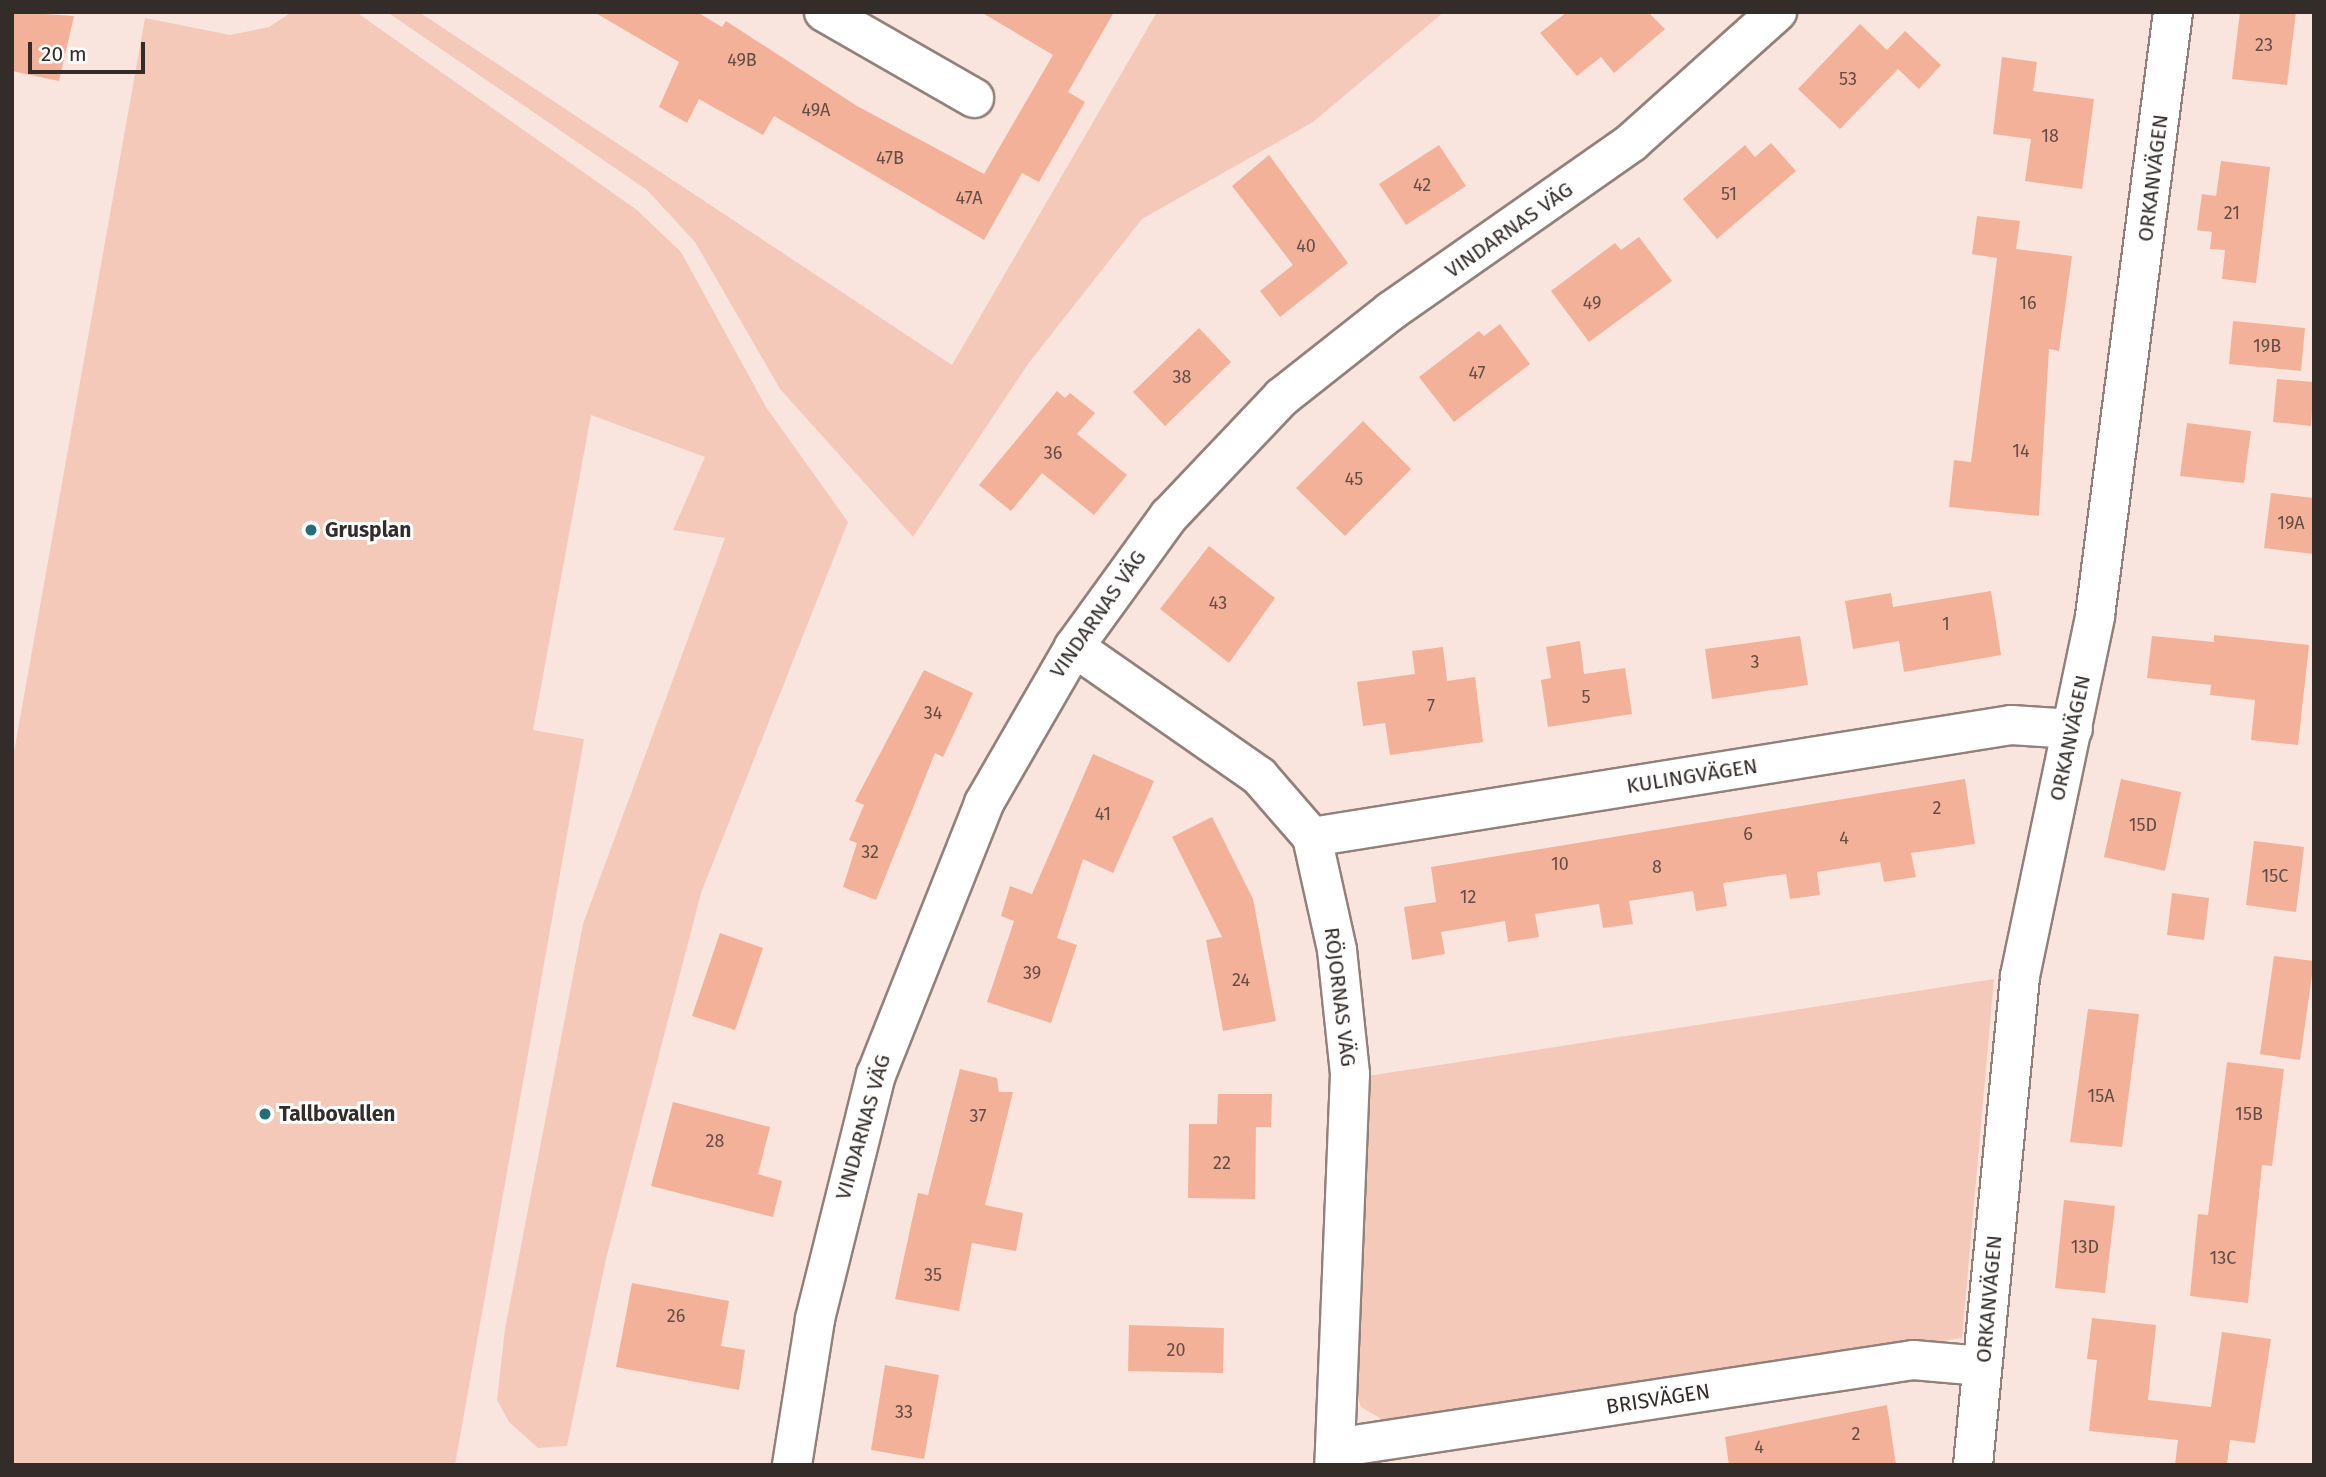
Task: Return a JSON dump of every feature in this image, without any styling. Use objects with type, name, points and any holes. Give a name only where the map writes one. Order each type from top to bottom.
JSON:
[{"type":"street","points":[[824,12],[974,98]]},
{"type":"street","name":"VINDARNAS VÄG","points":[[792,1465],[815,1319],[876,1075],[984,803],[1074,647],[1169,516],[1282,397],[1391,311],[1632,142],[1777,12]]},
{"type":"street","name":"ORKANVÄGEN","points":[[1973,1465],[2020,976],[2073,729],[2123,421],[2173,12]]},
{"type":"street","name":"RÖJORNAS VÄG","points":[[1074,647],[1259,776],[1312,837],[1336,950],[1350,1074],[1335,1457]]},
{"type":"street","name":"KULINGVÄGEN","points":[[1312,837],[2011,725],[2073,729]]},
{"type":"street","name":"BRISVÄGEN","points":[[1335,1457],[1913,1360],[1982,1366]]},
{"type":"shaded area","points":[[292,12],[356,12],[637,210],[681,252],[766,407],[848,522],[701,893],[606,1259],[567,1446],[538,1448],[509,1422],[497,1400],[505,1329],[583,924],[725,538],[673,530],[705,457],[591,415],[533,730],[584,739],[455,1465],[12,1465],[12,763],[145,18],[230,35],[269,27]]},
{"type":"shaded area","points":[[387,12],[419,12],[952,365],[1157,12],[1444,12],[1313,122],[1142,219],[1028,364],[913,537],[780,389],[695,242],[647,190]]},
{"type":"shaded area","points":[[1994,979],[1962,1338],[1388,1423],[1361,1407],[1355,1389],[1368,1076]]},
{"type":"building","points":[[12,12],[74,16],[59,81],[12,71]]},
{"type":"building","points":[[594,12],[697,12],[722,27],[726,21],[857,106],[984,174],[1053,55],[981,12],[1114,12],[1068,92],[1085,102],[1039,182],[1022,173],[984,240],[774,116],[763,135],[699,99],[687,123],[659,107],[679,62]]},
{"type":"building","points":[[1567,12],[1648,12],[1665,29],[1614,73],[1601,57],[1577,76],[1540,33]]},
{"type":"building","points":[[2240,12],[2296,12],[2287,85],[2232,79]]},
{"type":"building","points":[[1860,24],[1887,50],[1905,31],[1941,65],[1919,89],[1898,69],[1840,129],[1798,89]]},
{"type":"building","points":[[2002,57],[2037,62],[2033,91],[2094,99],[2082,189],[2025,181],[2031,139],[1993,134]]},
{"type":"building","points":[[1771,143],[1796,171],[1717,239],[1683,199],[1745,145],[1755,157]]},
{"type":"building","points":[[1439,145],[1466,186],[1406,225],[1379,184]]},
{"type":"building","points":[[1269,155],[1348,263],[1280,317],[1260,291],[1293,265],[1232,186]]},
{"type":"building","points":[[2221,161],[2270,167],[2256,283],[2222,279],[2225,250],[2210,249],[2212,232],[2197,230],[2202,194],[2216,196]]},
{"type":"building","points":[[1977,216],[2020,221],[2016,249],[2072,256],[2059,351],[2049,349],[2039,516],[1949,507],[1954,460],[1971,462],[1997,258],[1972,254]]},
{"type":"building","points":[[1639,237],[1672,281],[1589,342],[1551,291],[1615,243],[1621,250]]},
{"type":"building","points":[[2233,321],[2305,328],[2301,371],[2229,364]]},
{"type":"building","points":[[1500,324],[1530,364],[1454,422],[1419,377],[1479,331],[1484,336]]},
{"type":"building","points":[[1199,328],[1231,362],[1165,426],[1133,392]]},
{"type":"building","points":[[2277,379],[2314,382],[2311,426],[2273,422]]},
{"type":"building","points":[[1057,391],[1065,398],[1070,393],[1095,413],[1077,434],[1127,475],[1094,515],[1042,473],[1011,511],[979,485]]},
{"type":"building","points":[[1363,421],[1411,469],[1345,536],[1296,488]]},
{"type":"building","points":[[2187,423],[2251,431],[2244,483],[2180,476]]},
{"type":"building","points":[[2271,493],[2314,498],[2314,554],[2264,548]]},
{"type":"building","points":[[1209,546],[1275,598],[1229,663],[1160,609]]},
{"type":"building","points":[[1991,591],[2001,655],[1904,672],[1899,641],[1853,649],[1845,601],[1891,593],[1893,607]]},
{"type":"building","points":[[2214,635],[2309,645],[2298,745],[2251,740],[2255,700],[2210,695],[2211,685],[2147,678],[2152,636],[2214,642]]},
{"type":"building","points":[[1800,636],[1808,685],[1712,699],[1705,649]]},
{"type":"building","points":[[1580,641],[1584,674],[1625,668],[1632,714],[1548,727],[1541,680],[1551,678],[1546,647]]},
{"type":"building","points":[[1443,647],[1447,681],[1475,677],[1483,742],[1390,755],[1385,723],[1363,726],[1357,682],[1415,674],[1412,651]]},
{"type":"building","points":[[924,670],[973,693],[943,757],[935,753],[876,900],[843,887],[857,843],[849,840],[864,805],[855,801]]},
{"type":"building","points":[[1093,754],[1154,781],[1113,873],[1083,859],[1057,938],[1077,945],[1051,1023],[987,1002],[1014,921],[1001,916],[1010,886],[1032,894]]},
{"type":"building","points":[[1965,779],[1975,844],[1911,853],[1916,877],[1884,882],[1880,862],[1817,872],[1820,895],[1790,899],[1786,874],[1723,883],[1727,906],[1696,911],[1693,891],[1629,901],[1633,924],[1603,928],[1599,904],[1535,914],[1539,937],[1508,942],[1505,921],[1441,932],[1445,954],[1412,960],[1404,907],[1436,902],[1431,867]]},
{"type":"building","points":[[2121,779],[2181,792],[2165,871],[2104,857]]},
{"type":"building","points":[[1212,817],[1253,899],[1276,1021],[1223,1031],[1206,940],[1222,937],[1172,837]]},
{"type":"building","points":[[2254,841],[2304,847],[2296,912],[2246,905]]},
{"type":"building","points":[[2172,893],[2209,898],[2204,940],[2167,935]]},
{"type":"building","points":[[720,933],[763,948],[735,1030],[692,1016]]},
{"type":"building","points":[[2274,956],[2314,961],[2300,1060],[2260,1054]]},
{"type":"building","points":[[2088,1009],[2139,1014],[2122,1147],[2070,1142]]},
{"type":"building","points":[[2227,1062],[2284,1069],[2272,1166],[2262,1165],[2248,1303],[2190,1296],[2198,1214],[2208,1215]]},
{"type":"building","points":[[960,1069],[997,1078],[999,1092],[1013,1092],[985,1205],[1023,1213],[1016,1251],[972,1243],[959,1311],[895,1299],[918,1193],[928,1195]]},
{"type":"building","points":[[1218,1094],[1272,1094],[1271,1127],[1256,1127],[1255,1199],[1188,1198],[1189,1124],[1217,1124]]},
{"type":"building","points":[[673,1102],[770,1127],[758,1174],[782,1181],[773,1217],[651,1186]]},
{"type":"building","points":[[2064,1200],[2115,1206],[2105,1293],[2055,1288]]},
{"type":"building","points":[[632,1283],[729,1301],[721,1346],[745,1350],[739,1390],[616,1367]]},
{"type":"building","points":[[2092,1318],[2156,1325],[2148,1400],[2211,1407],[2222,1332],[2271,1339],[2255,1443],[2230,1440],[2227,1465],[2175,1465],[2178,1440],[2089,1431],[2097,1360],[2087,1359]]},
{"type":"building","points":[[1129,1325],[1224,1328],[1223,1373],[1128,1371]]},
{"type":"building","points":[[885,1365],[939,1375],[924,1459],[871,1450]]},
{"type":"building","points":[[1887,1405],[1896,1465],[1729,1465],[1725,1437]]},
{"type":"place","name":"Grusplan","points":[[311,530]]},
{"type":"place","name":"Tallbovallen","points":[[265,1114]]}]
